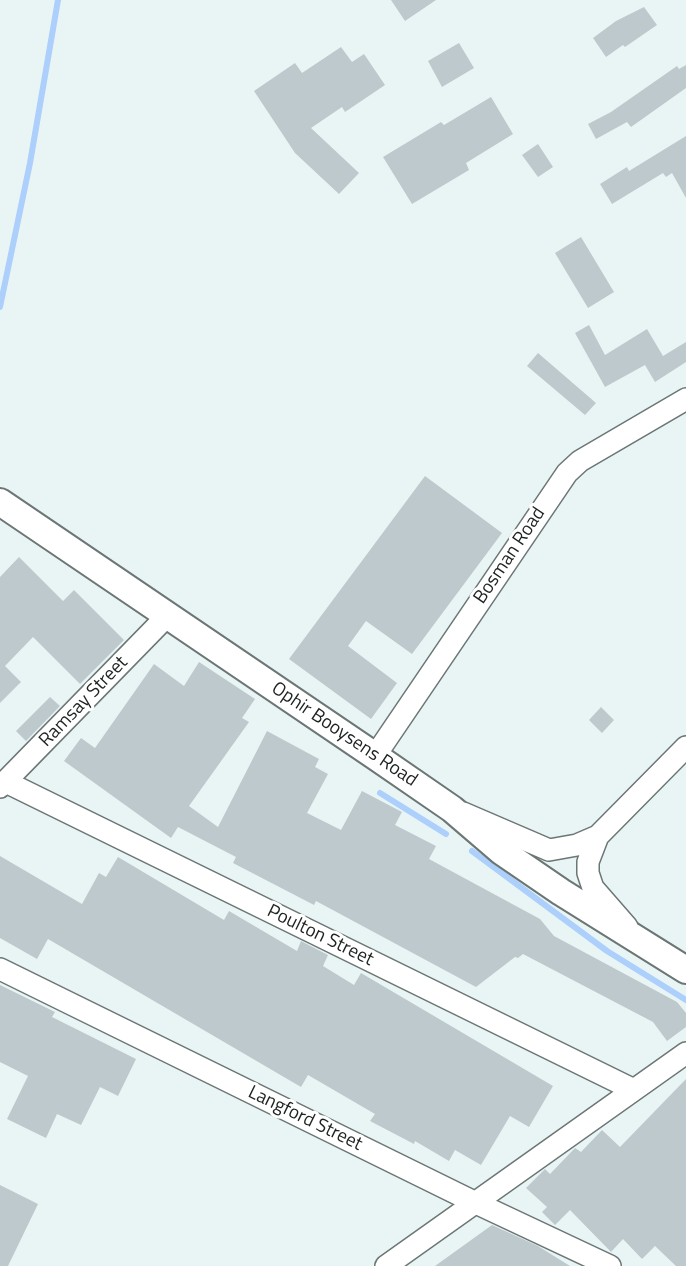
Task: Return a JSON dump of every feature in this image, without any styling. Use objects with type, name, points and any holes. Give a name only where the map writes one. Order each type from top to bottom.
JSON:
[{"type":"main road","name":"Ophir Booysens Road","points":[[0,502],[452,809],[501,851],[686,970]]},
{"type":"street","name":"Bosman Road","points":[[375,756],[567,472],[590,455],[686,399]]},
{"type":"street","name":"Ramsay Street","points":[[3,784],[167,616]]},
{"type":"street","points":[[452,809],[549,850],[577,845],[598,836],[686,747]]},
{"type":"street","name":"Poulton Street","points":[[3,784],[634,1090]]},
{"type":"street","points":[[598,836],[588,862],[589,881],[635,939]]},
{"type":"street","name":"Langford Street","points":[[0,969],[610,1266]]},
{"type":"street","points":[[386,1266],[686,1053]]},
{"type":"building","points":[[391,0],[436,0],[405,21]]},
{"type":"building","points":[[644,7],[657,25],[606,57],[593,38],[616,21]]},
{"type":"building","points":[[459,43],[474,68],[442,87],[428,61]]},
{"type":"building","points":[[341,47],[352,62],[364,54],[385,85],[345,112],[342,107],[311,128],[359,173],[339,194],[295,153],[254,91],[295,63],[302,73]]},
{"type":"building","points":[[686,65],[686,88],[631,127],[627,122],[596,139],[588,124],[611,112],[677,66],[679,69]]},
{"type":"building","points":[[491,97],[513,134],[466,163],[469,170],[412,204],[383,157],[441,122],[444,125]]},
{"type":"building","points":[[686,136],[686,198],[672,173],[666,177],[663,173],[612,204],[600,184],[627,167],[629,171]]},
{"type":"building","points":[[538,144],[553,167],[538,177],[522,155]]},
{"type":"building","points":[[581,237],[614,292],[588,308],[555,253]]},
{"type":"building","points":[[589,325],[605,355],[647,329],[663,356],[686,342],[686,362],[655,382],[645,365],[605,387],[575,333]]},
{"type":"building","points":[[538,353],[596,403],[585,415],[527,366]]},
{"type":"building","points":[[425,476],[502,533],[412,654],[366,621],[348,646],[397,683],[371,719],[289,659]]},
{"type":"building","points":[[19,557],[63,601],[74,590],[124,640],[80,684],[33,637],[5,666],[21,682],[0,703],[0,577]]},
{"type":"building","points":[[199,662],[255,699],[242,718],[249,722],[189,806],[218,827],[267,731],[319,759],[315,767],[328,774],[307,813],[341,830],[362,791],[402,812],[395,825],[436,846],[429,859],[540,919],[554,936],[677,1002],[686,1013],[686,1027],[667,1041],[653,1022],[523,954],[515,957],[476,987],[316,901],[314,905],[233,863],[236,857],[178,827],[171,838],[64,761],[81,738],[95,748],[154,664],[184,686]]},
{"type":"building","points":[[50,697],[60,706],[26,741],[16,731]]},
{"type":"building","points":[[601,707],[614,720],[602,733],[589,720]]},
{"type":"building","points":[[0,856],[82,904],[99,873],[106,877],[118,857],[224,920],[229,911],[297,951],[301,941],[328,955],[323,966],[354,985],[361,973],[553,1086],[529,1127],[510,1116],[481,1165],[455,1150],[449,1161],[415,1141],[414,1144],[370,1121],[375,1114],[308,1075],[301,1087],[48,939],[37,959],[0,938]]},
{"type":"building","points":[[0,985],[55,1012],[52,1017],[136,1059],[118,1096],[100,1087],[81,1125],[57,1114],[46,1138],[7,1119],[28,1076],[0,1062]]},
{"type":"building","points":[[686,1079],[686,1266],[676,1266],[655,1246],[642,1259],[623,1239],[611,1252],[570,1210],[555,1225],[542,1212],[547,1207],[526,1188],[545,1169],[550,1174],[575,1148],[581,1152],[602,1130],[620,1147]]},
{"type":"building","points":[[0,1185],[38,1204],[8,1266],[0,1266]]},
{"type":"building","points":[[492,1225],[538,1246],[570,1266],[435,1266]]},
{"type":"waterway","points":[[0,307],[30,163],[58,0]]},
{"type":"waterway","points":[[380,793],[446,834]]},
{"type":"waterway","points":[[472,851],[607,951],[686,1000]]}]
